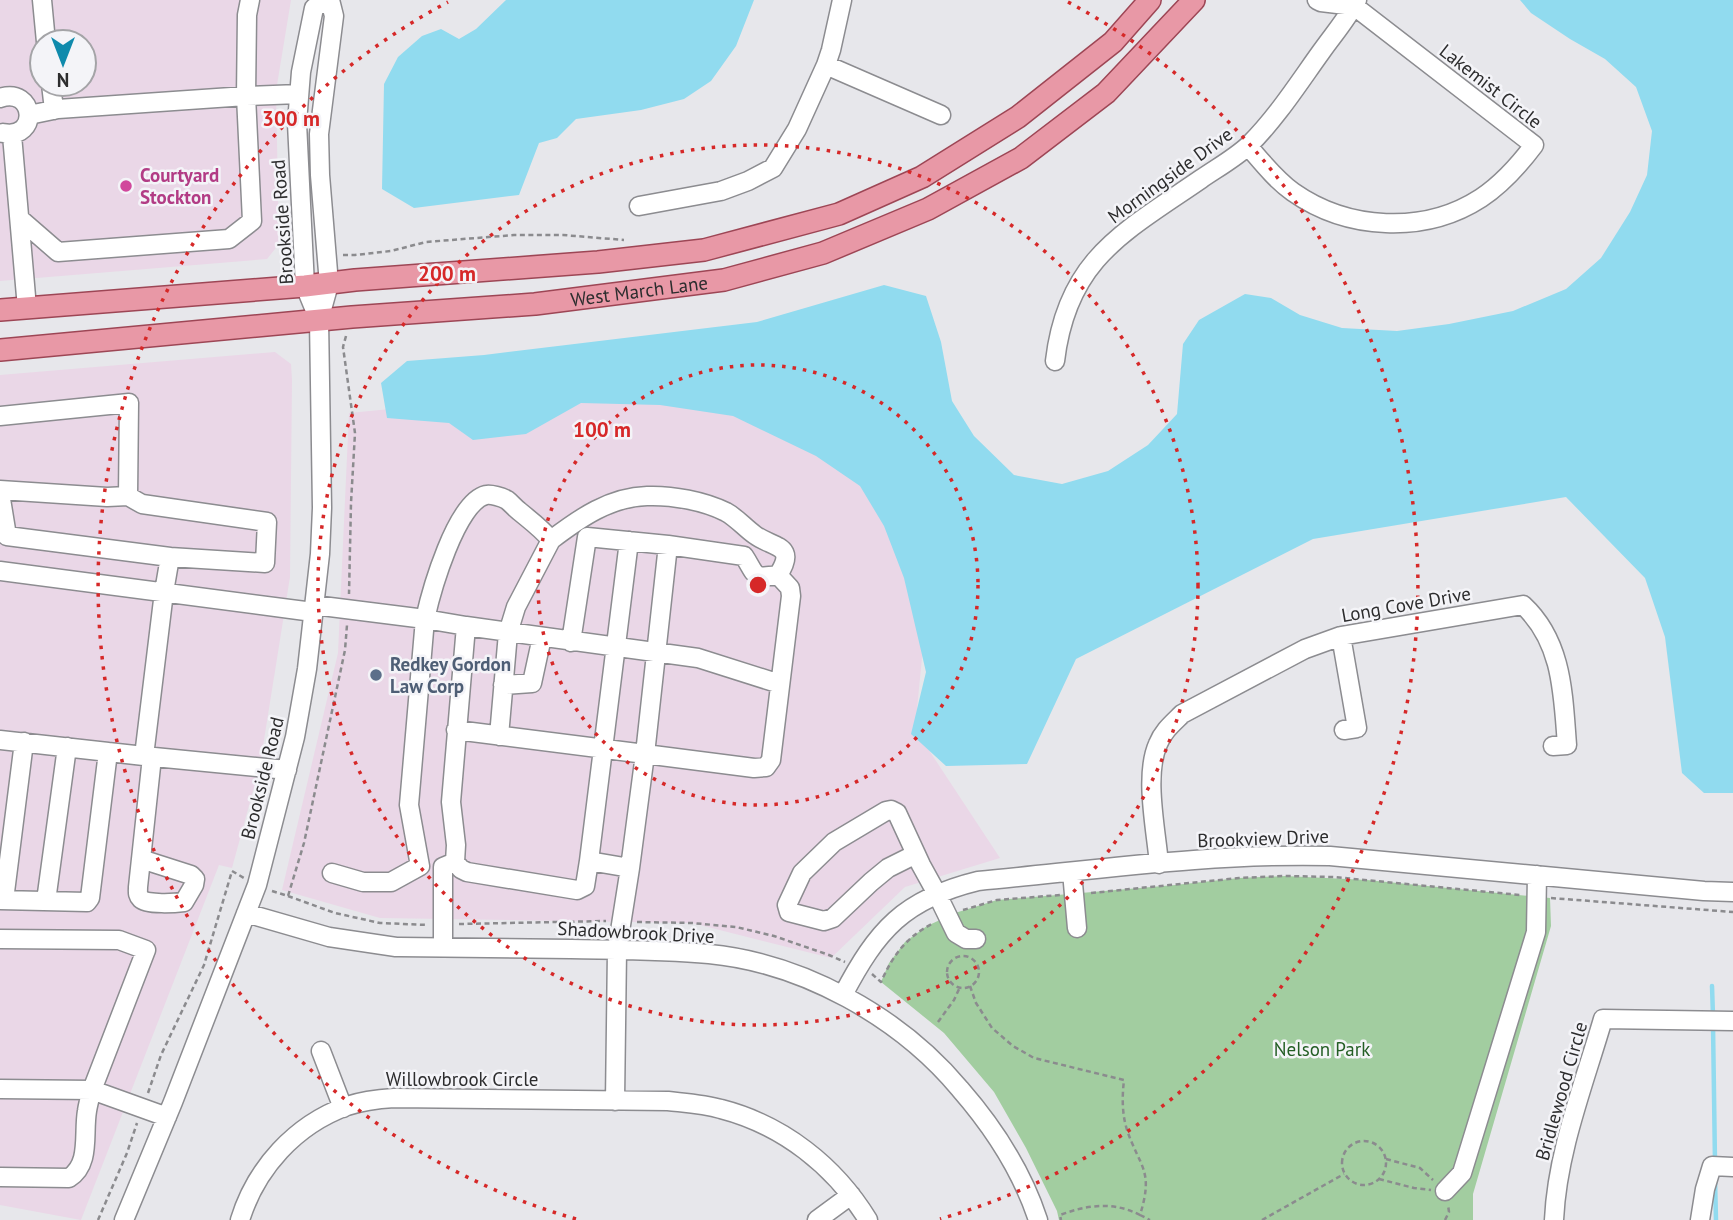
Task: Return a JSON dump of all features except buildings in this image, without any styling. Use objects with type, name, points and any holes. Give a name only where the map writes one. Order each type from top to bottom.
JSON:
[{"type":"main road","name":"West March Lane","points":[[0,310],[598,262],[704,250],[839,214],[922,177],[1018,117],[1113,42],[1150,0]]},
{"type":"main road","name":"West March Lane","points":[[0,350],[319,320],[535,304],[724,280],[823,253],[928,209],[1021,158],[1106,93],[1194,0]]},
{"type":"street","points":[[42,0],[45,28]]},
{"type":"street","points":[[13,211],[58,252],[229,239],[252,221],[246,96],[247,15],[250,0]]},
{"type":"street","name":"Brookside Road","points":[[124,1220],[257,885],[287,770],[307,669],[320,554],[322,508],[319,320],[328,284],[319,134],[334,16],[327,0],[314,8],[299,94],[297,123],[305,286],[319,320]]},
{"type":"street","points":[[639,206],[721,191],[772,168],[797,129],[826,65],[842,0]]},
{"type":"street","name":"Lakemist Circle","points":[[1248,146],[1275,177],[1309,202],[1354,220],[1404,223],[1454,212],[1479,199],[1501,183],[1534,145],[1354,2],[1317,0]]},
{"type":"street","name":"Morningside Drive","points":[[1055,361],[1060,327],[1073,294],[1100,254],[1127,230],[1248,146],[1276,116],[1354,2]]},
{"type":"street","points":[[826,65],[941,115]]},
{"type":"street","points":[[29,115],[54,110],[299,94]]},
{"type":"street","points":[[0,99],[7,96],[19,99],[24,103],[29,115],[26,126],[17,133],[6,133],[13,211],[27,308]]},
{"type":"street","points":[[53,98],[54,110]]},
{"type":"street","points":[[0,416],[129,403],[128,496]]},
{"type":"street","points":[[0,491],[128,496],[142,504],[267,522],[265,562],[170,557],[7,536],[0,491]]},
{"type":"street","points":[[419,866],[409,805],[425,619],[444,554],[475,500],[488,494],[506,499],[540,527],[551,540]]},
{"type":"street","points":[[499,736],[508,633],[516,607],[551,540],[578,520],[610,503],[647,496],[690,499],[727,512],[757,537],[779,546],[785,554],[785,564],[778,575],[762,578],[753,573],[744,556]]},
{"type":"street","points":[[569,527],[587,537],[744,556],[765,540]]},
{"type":"street","points":[[571,642],[587,537]]},
{"type":"street","points":[[332,873],[363,882],[391,882],[419,866],[449,864],[467,872],[577,890],[586,886],[629,541]]},
{"type":"street","points":[[615,1101],[617,950],[645,754],[668,545]]},
{"type":"street","points":[[141,859],[148,756],[164,592],[170,557]]},
{"type":"street","points":[[0,571],[164,592],[425,619],[542,638],[698,658],[780,684]]},
{"type":"street","points":[[456,730],[754,768],[766,767],[771,760],[791,596],[790,588],[778,575]]},
{"type":"street","name":"Long Cove Drive","points":[[1159,863],[1151,771],[1159,741],[1168,727],[1194,707],[1305,649],[1341,636],[1523,604],[1541,626],[1560,671],[1567,745],[1553,746]]},
{"type":"street","points":[[443,947],[449,864],[456,845],[451,803],[466,626]]},
{"type":"street","points":[[1341,636],[1357,728],[1344,730]]},
{"type":"street","points":[[503,685],[532,683],[542,638]]},
{"type":"street","points":[[0,740],[287,770]]},
{"type":"street","points":[[24,742],[2,900],[87,902],[92,895],[108,752]]},
{"type":"street","points":[[46,901],[66,747]]},
{"type":"street","points":[[916,854],[888,868],[833,918],[824,921],[789,912],[787,905],[802,873],[834,842],[891,810],[897,813],[956,933],[966,939],[976,939]]},
{"type":"street","name":"Brookview Drive","points":[[843,995],[859,964],[891,924],[910,909],[937,894],[978,881],[1159,863],[1284,855],[1329,856],[1733,892]]},
{"type":"street","points":[[589,861],[630,868]]},
{"type":"street","points":[[1072,872],[1077,928]]},
{"type":"street","points":[[1445,1191],[1462,1173],[1536,932],[1537,876]]},
{"type":"street","name":"Shadowbrook Drive","points":[[246,913],[341,940],[396,947],[710,954],[787,972],[843,995],[881,1018],[943,1068],[985,1118],[1005,1148],[1022,1180],[1038,1220]]},
{"type":"street","points":[[0,939],[119,940],[146,950],[92,1090],[86,1112],[84,1153],[77,1172],[69,1178],[0,1177]]},
{"type":"street","name":"Bridlewood Circle","points":[[1554,1220],[1560,1164],[1603,1019],[1733,1021]]},
{"type":"street","points":[[321,1051],[343,1108]]},
{"type":"street","points":[[0,1089],[92,1090],[167,1117]]},
{"type":"street","name":"Willowbrook Circle","points":[[240,1220],[254,1186],[279,1151],[300,1131],[343,1108],[394,1098],[692,1103],[720,1108],[750,1118],[797,1143],[839,1180],[868,1220]]},
{"type":"street","points":[[1700,1220],[1712,1166],[1733,1167]]},
{"type":"street","points":[[817,1220],[851,1195]]},
{"type":"path","points":[[288,896],[335,913],[380,923],[621,921],[736,927],[774,936],[847,964],[859,964],[881,982],[889,963],[905,942],[927,926],[997,900],[1239,878],[1285,876],[1367,880],[1537,897],[1733,912]]},
{"type":"path","points":[[964,956],[973,960],[978,969],[977,979],[970,986],[960,987],[951,982],[947,972],[950,962],[964,956]]},
{"type":"path","points":[[970,986],[976,1003],[992,1028],[1013,1046],[1034,1058],[1124,1080],[1125,1121],[1145,1170],[1147,1185],[1140,1215]]},
{"type":"path","points":[[938,1022],[960,987]]},
{"type":"path","points":[[1367,1141],[1384,1152],[1386,1159],[1384,1173],[1379,1179],[1374,1183],[1360,1185],[1344,1174],[1341,1160],[1343,1153],[1353,1143],[1367,1141]]},
{"type":"path","points":[[1386,1159],[1420,1168],[1445,1191]]},
{"type":"path","points":[[1262,1220],[1344,1174]]},
{"type":"path","points":[[1379,1179],[1414,1188],[1445,1191]]},
{"type":"path","points":[[1061,1220],[1060,1214],[1091,1206],[1128,1209],[1150,1220]]},
{"type":"shaded area","points":[[0,0],[291,0],[276,91],[279,244],[267,259],[0,281]]},
{"type":"shaded area","points":[[275,352],[291,364],[290,577],[260,765],[232,868],[219,865],[81,1220],[0,1205],[0,375]]},
{"type":"shaded area","points":[[685,378],[869,483],[928,597],[915,729],[1000,858],[905,887],[831,958],[692,923],[380,918],[282,890],[338,653],[349,413]]},
{"type":"green space","name":"Nelson Park","points":[[1285,876],[1367,880],[1550,898],[1551,926],[1473,1194],[1473,1220],[1059,1220],[1026,1148],[994,1092],[944,1033],[881,982],[889,963],[905,942],[927,926],[955,913],[997,900]]},
{"type":"water","points":[[506,0],[754,0],[736,46],[711,81],[684,99],[641,110],[576,119],[557,138],[539,143],[519,195],[414,208],[382,189],[384,84],[398,57],[422,36],[441,29],[459,39],[476,29]]},
{"type":"water","points":[[1520,0],[1733,0],[1733,793],[1704,793],[1682,773],[1665,637],[1645,578],[1566,497],[1313,539],[1076,659],[1027,764],[946,766],[911,734],[926,672],[904,578],[884,526],[860,486],[816,456],[733,416],[660,405],[581,403],[526,434],[473,440],[449,423],[387,418],[381,383],[407,361],[484,355],[757,322],[884,285],[926,296],[941,342],[952,401],[974,436],[1014,475],[1062,484],[1108,471],[1148,445],[1177,414],[1183,344],[1199,320],[1245,294],[1271,298],[1300,315],[1342,328],[1397,331],[1513,311],[1566,289],[1601,258],[1630,212],[1647,175],[1652,131],[1636,87],[1605,59],[1531,13]]},
{"type":"waterway","points":[[1712,986],[1713,1016]]},
{"type":"waterway","points":[[1713,1025],[1715,1163]]},
{"type":"waterway","points":[[1715,1179],[1716,1220]]},
{"type":"place","name":"Courtyard Stockton","points":[[126,186]]},
{"type":"place","name":"Redkey Gordon Law Corp","points":[[376,675]]}]
